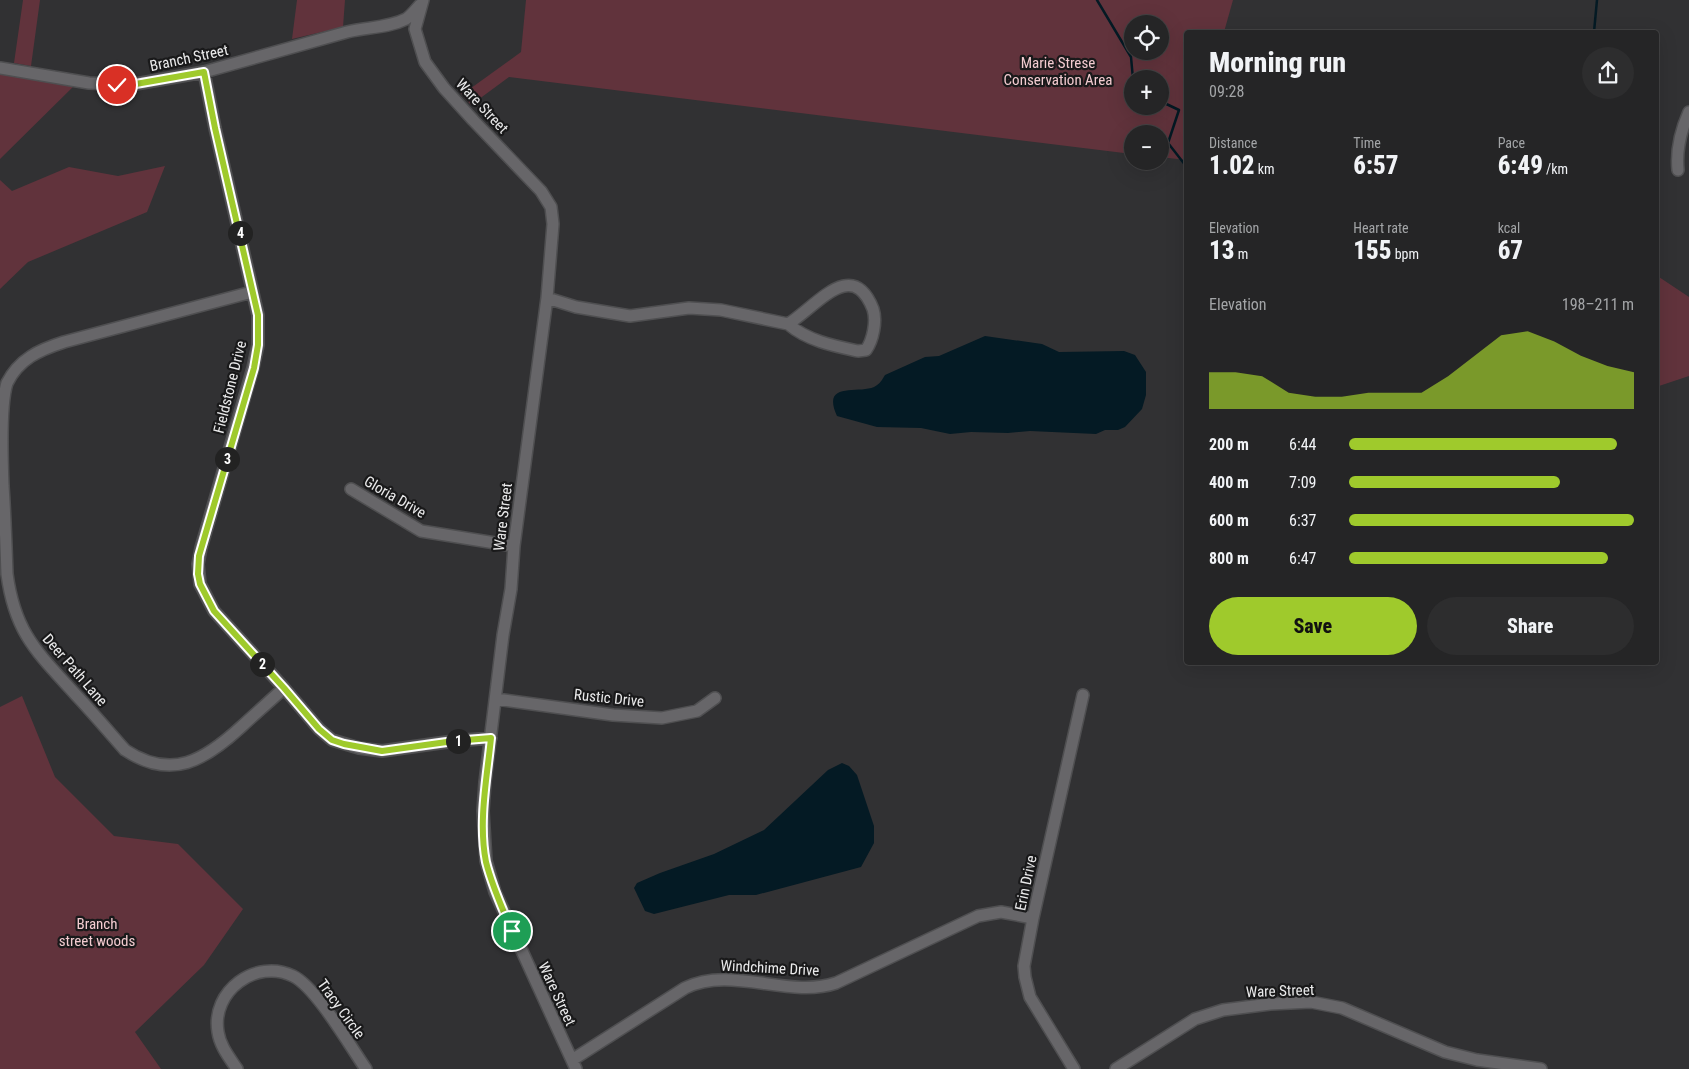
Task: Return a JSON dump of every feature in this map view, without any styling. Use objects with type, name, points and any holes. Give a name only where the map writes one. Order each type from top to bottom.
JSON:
[{"type":"street","name":"Branch Street","points":[[382,27],[407,18],[423,1]]},
{"type":"street","points":[[415,29],[423,1]]},
{"type":"street","name":"Branch Street","points":[[0,68],[89,83],[130,85],[204,72],[362,28],[415,29]]},
{"type":"street","name":"Ware Street","points":[[415,29],[425,62],[444,88],[541,191],[551,207],[554,224],[547,298],[514,546],[511,589],[483,812],[486,861],[495,892],[574,1064]]},
{"type":"street","name":"Fieldstone Drive","points":[[204,72],[258,315],[258,330],[254,368],[201,548],[198,574],[200,584],[214,611],[319,729],[332,740],[382,751],[491,738]]},
{"type":"street","points":[[1678,170],[1676,156],[1684,122],[1689,112]]},
{"type":"street","points":[[547,298],[576,307],[630,316],[689,308],[721,310],[788,324],[809,337],[858,351],[866,350],[870,345],[875,315],[864,293],[858,287],[850,284],[840,286],[788,324]]},
{"type":"street","name":"Deer Path Lane","points":[[252,292],[39,350],[16,369],[5,386],[2,396],[0,421],[7,574],[12,603],[22,627],[40,655],[125,750],[136,757],[168,765],[186,764],[196,760],[212,751],[284,688]]},
{"type":"street","name":"Gloria Drive","points":[[350,488],[421,531],[514,546]]},
{"type":"street","points":[[0,607],[12,603]]},
{"type":"street","name":"Erin Drive","points":[[1074,1069],[1030,996],[1024,966],[1083,694]]},
{"type":"street","name":"Rustic Drive","points":[[496,699],[613,715],[662,718],[697,710],[715,698]]},
{"type":"street","name":"Windchime Drive","points":[[574,1064],[686,988],[701,981],[716,980],[821,987],[836,983],[978,916],[1001,912],[1033,918]]},
{"type":"street","name":"Tracy Circle","points":[[237,1069],[220,1039],[218,1018],[221,1004],[228,991],[239,981],[251,974],[272,971],[293,976],[310,989],[366,1069]]},
{"type":"street","name":"Ware Street","points":[[1116,1069],[1195,1019],[1223,1010],[1311,1002],[1342,1008],[1445,1052],[1477,1060],[1541,1069]]},
{"type":"green space","points":[[23,0],[40,0],[31,66],[14,63]]},
{"type":"green space","points":[[297,0],[345,0],[343,27],[292,39]]},
{"type":"green space","name":"Marie Strese Conservation Area","points":[[526,0],[1233,0],[1225,30],[1184,30],[1184,160],[1169,158],[1169,125],[1124,125],[1124,153],[509,77],[471,105],[458,90],[467,91],[521,52]]},
{"type":"green space","points":[[0,65],[79,81],[0,159]]},
{"type":"green space","points":[[165,166],[147,212],[28,262],[0,289],[0,180],[12,191],[69,167],[118,176]]},
{"type":"green space","points":[[1659,277],[1689,297],[1689,376],[1659,386]]},
{"type":"green space","name":"Branch street woods","points":[[22,696],[55,777],[114,836],[178,844],[243,909],[204,965],[135,1032],[161,1069],[0,1069],[0,707]]},
{"type":"water","points":[[985,336],[1042,344],[1059,352],[1124,351],[1135,355],[1146,372],[1146,395],[1142,409],[1125,427],[1118,430],[1105,430],[1096,434],[1030,431],[950,434],[921,428],[877,427],[837,416],[833,405],[837,393],[874,387],[885,375],[925,357],[939,356]]},
{"type":"water","points":[[842,763],[849,766],[857,775],[874,826],[874,843],[861,867],[756,895],[729,895],[654,914],[645,911],[634,888],[637,883],[714,854],[764,830],[828,770]]},
{"type":"waterway","points":[[1097,0],[1131,57],[1132,70]]},
{"type":"waterway","points":[[1594,30],[1597,0]]},
{"type":"waterway","points":[[1169,105],[1179,110],[1168,143],[1184,163]]},
{"type":"route","points":[[117,85],[130,85],[204,72],[258,315],[258,345],[254,368],[199,556],[198,574],[204,595],[214,611],[235,636],[284,688],[319,729],[332,740],[359,748],[382,751],[419,745],[491,738],[483,812],[486,861],[495,892],[512,931]]}]
